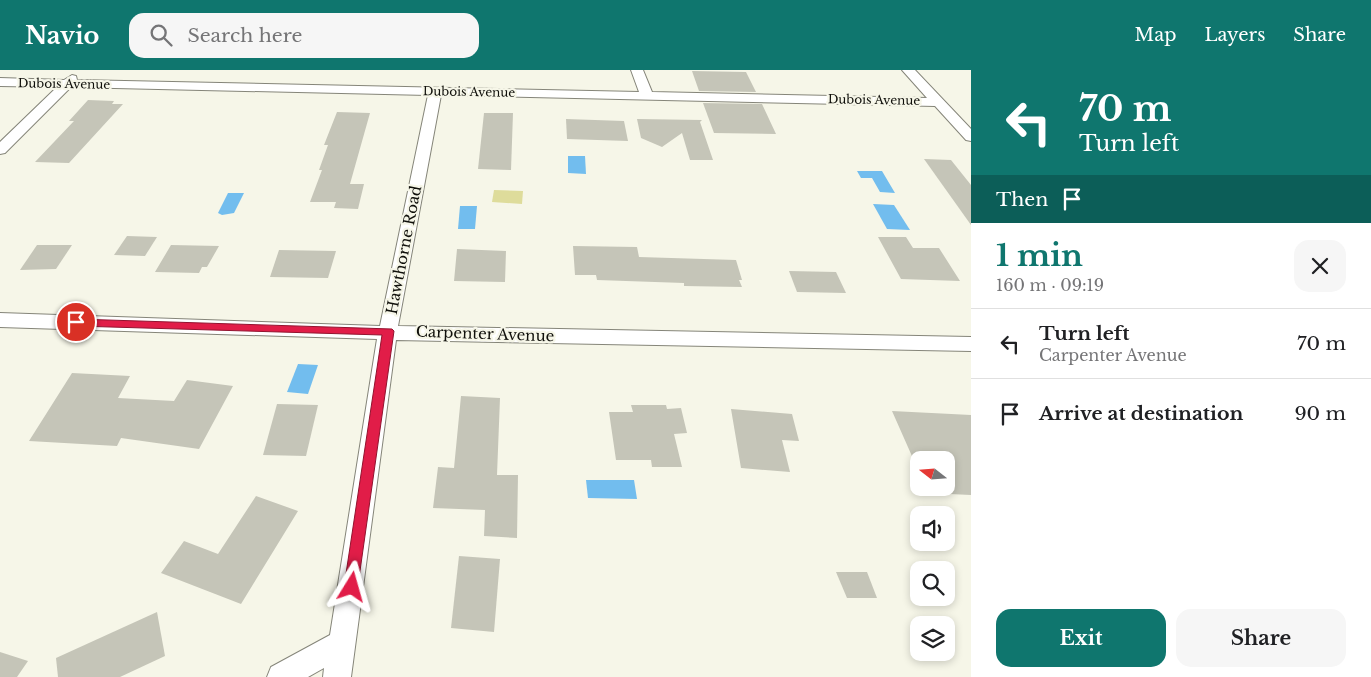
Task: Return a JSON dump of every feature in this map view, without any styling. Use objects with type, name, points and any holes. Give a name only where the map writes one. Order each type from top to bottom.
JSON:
[{"type":"street","points":[[0,150],[80,70]]},
{"type":"street","points":[[637,70],[647,95]]},
{"type":"street","points":[[908,70],[971,137]]},
{"type":"street","name":"Dubois Avenue","points":[[0,82],[938,102]]},
{"type":"street","name":"Hawthorne Road","points":[[337,677],[388,331],[434,91]]},
{"type":"street","name":"Carpenter Avenue","points":[[0,320],[306,331],[388,331],[630,339],[971,344]]},
{"type":"street","points":[[281,677],[342,643]]},
{"type":"shaded area","points":[[494,190],[523,191],[522,204],[492,202]]},
{"type":"water","points":[[568,156],[585,156],[586,174],[568,173]]},
{"type":"water","points":[[857,171],[882,171],[895,193],[880,192],[872,178],[861,178]]},
{"type":"water","points":[[228,193],[244,193],[234,213],[222,215],[218,213]]},
{"type":"water","points":[[873,204],[894,205],[910,230],[887,229]]},
{"type":"water","points":[[460,206],[477,206],[475,229],[458,229]]},
{"type":"water","points":[[298,364],[318,365],[308,394],[287,392]]},
{"type":"water","points":[[586,480],[634,480],[637,499],[588,498]]},
{"type":"building","points":[[692,71],[746,72],[756,92],[699,91]]},
{"type":"building","points":[[88,100],[114,101],[112,104],[123,104],[69,163],[35,162],[74,121],[69,121]]},
{"type":"building","points":[[703,103],[762,104],[776,134],[714,133]]},
{"type":"building","points":[[337,112],[370,113],[350,184],[364,184],[358,209],[334,208],[336,202],[310,202],[322,170],[319,170],[328,145],[324,145]]},
{"type":"building","points":[[484,113],[513,113],[511,170],[478,169]]},
{"type":"building","points":[[566,119],[624,121],[628,141],[567,139]]},
{"type":"building","points":[[637,119],[702,120],[700,122],[713,160],[690,160],[682,133],[662,147],[641,138]]},
{"type":"building","points":[[924,159],[951,160],[971,185],[971,225]]},
{"type":"building","points":[[127,236],[157,237],[145,256],[114,255]]},
{"type":"building","points":[[878,237],[906,237],[913,248],[939,248],[960,281],[901,279]]},
{"type":"building","points":[[37,245],[72,245],[56,269],[20,270]]},
{"type":"building","points":[[171,245],[219,246],[207,267],[202,267],[199,273],[155,272]]},
{"type":"building","points":[[573,246],[637,247],[639,257],[736,260],[742,280],[739,280],[742,287],[684,286],[684,283],[597,280],[596,275],[575,275]]},
{"type":"building","points":[[457,249],[506,251],[505,282],[454,281]]},
{"type":"building","points":[[279,250],[336,251],[328,278],[270,277]]},
{"type":"building","points":[[789,271],[836,272],[846,293],[797,292]]},
{"type":"building","points":[[72,373],[130,376],[118,398],[174,401],[187,380],[233,386],[199,449],[121,438],[117,446],[29,441]]},
{"type":"building","points":[[461,396],[500,398],[497,475],[518,475],[517,538],[484,536],[485,510],[433,508],[438,467],[454,468]]},
{"type":"building","points":[[277,404],[318,405],[306,456],[263,455]]},
{"type":"building","points":[[631,405],[666,405],[667,409],[681,408],[687,433],[674,434],[682,467],[652,467],[651,460],[616,460],[609,412],[633,412]]},
{"type":"building","points":[[731,409],[792,414],[799,441],[782,440],[790,472],[741,468]]},
{"type":"building","points":[[892,411],[971,415],[971,495],[955,494],[955,451],[910,452]]},
{"type":"building","points":[[256,496],[298,511],[241,604],[161,573],[184,541],[218,554]]},
{"type":"building","points":[[459,556],[500,559],[494,632],[451,628]]},
{"type":"building","points":[[836,572],[867,572],[877,598],[847,598]]},
{"type":"building","points":[[157,612],[165,656],[120,677],[58,677],[56,658]]},
{"type":"building","points":[[0,652],[28,661],[17,677],[0,677]]},
{"type":"route","points":[[76,322],[306,331],[388,331],[352,587]]}]
